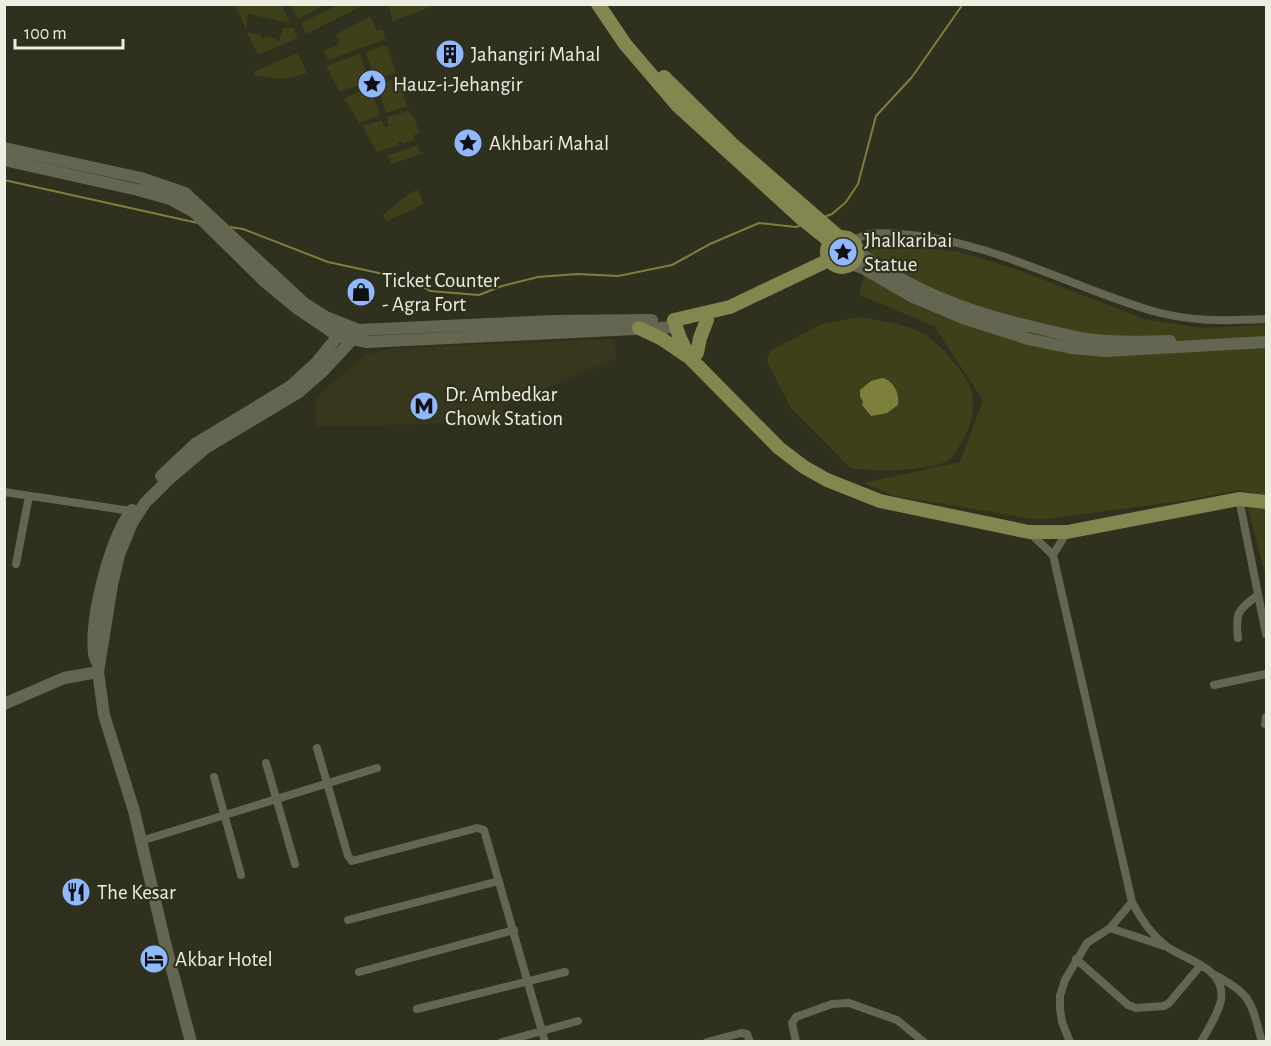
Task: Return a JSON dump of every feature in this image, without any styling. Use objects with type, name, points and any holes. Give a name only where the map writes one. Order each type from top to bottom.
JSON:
[{"type":"main road","points":[[598,4],[625,44],[677,105],[822,229],[884,270],[920,290],[959,308],[993,318],[1088,339],[1156,341],[1266,335]]},
{"type":"main road","points":[[606,4],[655,68],[803,214]]},
{"type":"main road","points":[[4,148],[139,184]]},
{"type":"main road","points":[[4,160],[185,193],[198,211],[254,264],[342,331]]},
{"type":"main road","points":[[845,243],[857,256],[851,264],[837,266],[829,260],[827,251],[845,243]]},
{"type":"main road","points":[[98,669],[119,555],[132,523],[146,503],[194,456],[291,397],[323,370],[355,335],[554,321],[680,323],[730,307],[829,260]]},
{"type":"main road","points":[[254,264],[264,281],[314,320],[374,342]]},
{"type":"main road","points":[[851,264],[863,268],[914,297],[963,318],[1028,339],[1071,348],[1106,351],[1266,342]]},
{"type":"main road","points":[[323,370],[374,342],[639,328],[707,320],[730,307]]},
{"type":"main road","points":[[314,320],[322,334],[322,356]]},
{"type":"main road","points":[[693,355],[707,320]]},
{"type":"main road","points":[[680,323],[691,344],[693,355]]},
{"type":"main road","points":[[639,328],[693,355],[816,474],[880,501],[1029,532],[1067,532],[1239,499],[1266,502]]},
{"type":"main road","points":[[191,1041],[134,811],[108,730],[94,654],[100,595],[112,549],[122,525],[131,511],[179,457],[195,444],[291,386],[322,356],[342,331]]},
{"type":"main road","points":[[4,704],[64,678],[98,669]]},
{"type":"street","points":[[845,243],[877,233],[925,236],[1023,262],[1084,286],[1159,312],[1190,320],[1219,322],[1266,319]]},
{"type":"street","points":[[4,492],[131,511]]},
{"type":"street","points":[[16,564],[29,496]]},
{"type":"street","points":[[1239,499],[1266,634]]},
{"type":"street","points":[[1029,532],[1053,555],[1132,902],[1147,926],[1167,946]]},
{"type":"street","points":[[1053,555],[1067,532]]},
{"type":"street","points":[[1238,638],[1236,620],[1239,609],[1258,595]]},
{"type":"street","points":[[1214,684],[1266,674]]},
{"type":"street","points":[[317,748],[348,856],[352,861],[481,828],[486,833],[544,1041]]},
{"type":"street","points":[[266,763],[295,864]]},
{"type":"street","points":[[141,841],[377,768]]},
{"type":"street","points":[[214,777],[241,875]]},
{"type":"street","points":[[348,920],[499,881]]},
{"type":"street","points":[[1070,1041],[1061,1016],[1060,996],[1065,981],[1076,959],[1090,941],[1110,928],[1132,902]]},
{"type":"street","points":[[1110,928],[1167,946],[1236,986],[1246,995],[1262,1041]]},
{"type":"street","points":[[359,972],[514,930]]},
{"type":"street","points":[[1076,959],[1128,1005],[1136,1008],[1160,1007],[1169,1003],[1201,965]]},
{"type":"street","points":[[417,1009],[565,972]]},
{"type":"street","points":[[1201,1041],[1221,1000],[1219,982],[1212,973]]},
{"type":"street","points":[[796,1041],[792,1023],[796,1017],[832,1004],[849,1003],[897,1020],[924,1041]]},
{"type":"street","points":[[502,1041],[578,1022]]},
{"type":"street","points":[[707,1041],[741,1033],[747,1035],[750,1041]]},
{"type":"shaded area","points":[[291,4],[327,4],[298,19],[291,5]]},
{"type":"shaded area","points":[[388,4],[436,4],[436,5],[393,21]]},
{"type":"shaded area","points":[[235,5],[282,5],[290,23],[248,14],[246,29]]},
{"type":"shaded area","points":[[338,5],[364,5],[306,34],[301,23]]},
{"type":"shaded area","points":[[370,17],[377,31],[382,29],[386,39],[328,60],[324,51],[340,43],[336,34]]},
{"type":"shaded area","points":[[283,28],[293,28],[298,38],[258,55],[247,32],[261,35],[264,39],[265,36],[276,38],[276,41],[279,41]]},
{"type":"shaded area","points":[[387,45],[396,72],[378,79],[374,77],[366,52]]},
{"type":"shaded area","points":[[298,53],[307,73],[286,79],[255,76],[253,72]]},
{"type":"shaded area","points":[[360,54],[368,79],[365,80],[366,83],[340,92],[326,66]]},
{"type":"shaded area","points":[[398,77],[407,106],[386,113],[378,88],[379,84]]},
{"type":"shaded area","points":[[367,89],[368,92],[372,91],[380,115],[359,123],[344,98]]},
{"type":"shaded area","points":[[408,111],[415,119],[419,133],[414,135],[415,140],[402,144],[401,141],[397,143],[398,145],[377,152],[362,126],[382,120],[384,127],[389,127],[387,117]]},
{"type":"shaded area","points":[[418,145],[421,154],[392,164],[387,156]]},
{"type":"shaded area","points":[[418,189],[424,204],[386,222],[383,214]]},
{"type":"shaded area","points":[[872,244],[956,251],[1013,268],[1144,319],[1202,328],[1266,325],[1266,495],[1238,490],[1189,500],[1039,520],[895,496],[863,483],[960,462],[983,400],[934,326],[859,295]]},
{"type":"shaded area","points":[[860,317],[900,325],[929,337],[965,377],[972,393],[972,413],[969,427],[949,460],[941,464],[915,469],[870,470],[849,467],[791,408],[767,361],[771,350],[822,324]]},
{"type":"shaded area","name":"Dr. Ambedkar Chowk Station","points":[[615,339],[616,359],[503,406],[504,422],[316,427],[315,398],[366,354],[394,348]]},
{"type":"shaded area","points":[[882,378],[889,381],[895,388],[898,405],[887,413],[871,416],[862,405],[860,390],[871,381]]},
{"type":"shaded area","points":[[1247,504],[1266,508],[1266,578]]},
{"type":"waterway","points":[[824,217],[832,214],[846,202],[858,184],[876,116],[912,77],[963,4]]},
{"type":"waterway","points":[[4,180],[198,223]]},
{"type":"waterway","points":[[230,227],[243,229],[328,262],[411,280],[430,291],[479,295],[502,286],[538,277],[577,274],[618,276],[672,265],[710,244],[759,223],[796,227],[802,225]]},
{"type":"place","name":"Jahangiri Mahal","points":[[450,54]]},
{"type":"place","name":"Hauz-i-Jehangir","points":[[372,84]]},
{"type":"place","name":"Akhbari Mahal","points":[[468,143]]},
{"type":"place","name":"Jhalkaribai Statue","points":[[843,252]]},
{"type":"place","name":"Ticket Counter - Agra Fort","points":[[361,292]]},
{"type":"place","name":"Dr. Ambedkar Chowk Station","points":[[424,406]]},
{"type":"place","name":"The Kesar","points":[[76,892]]},
{"type":"place","name":"Akbar Hotel","points":[[154,959]]}]
